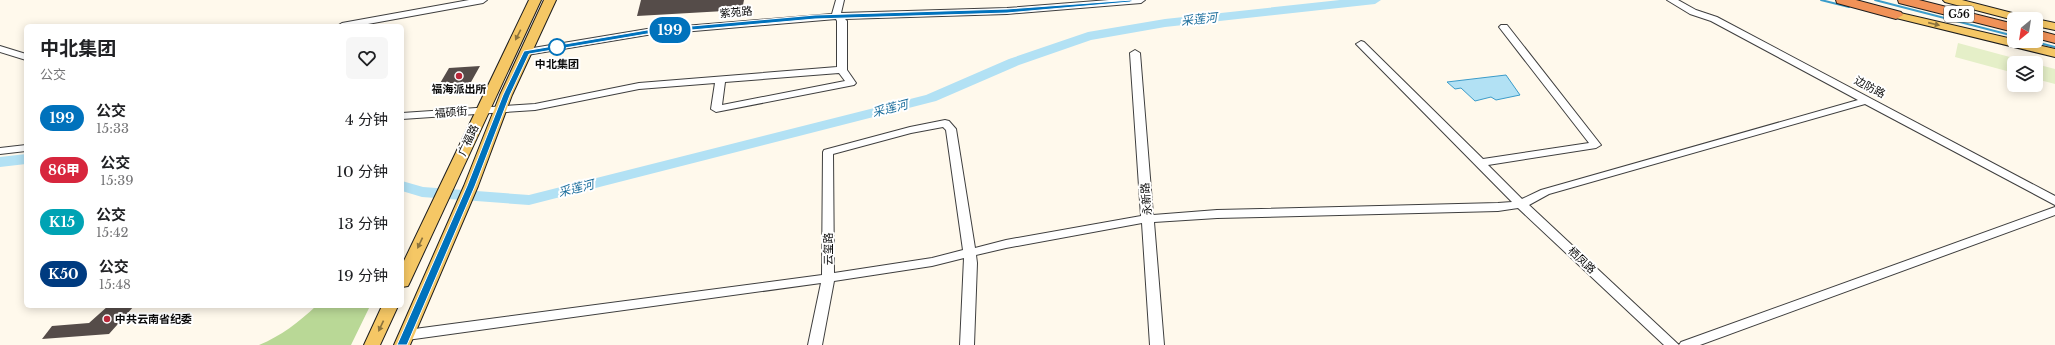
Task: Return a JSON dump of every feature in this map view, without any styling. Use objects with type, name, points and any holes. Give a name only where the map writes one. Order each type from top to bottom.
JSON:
[{"type":"highway","points":[[1842,0],[1896,15]]},
{"type":"highway","name":"G56","points":[[1904,0],[2007,26]]},
{"type":"highway","name":"G56","points":[[1929,0],[2007,20]]},
{"type":"highway","points":[[2043,29],[2055,32]]},
{"type":"highway","points":[[2043,36],[2055,39]]},
{"type":"main road","name":"广福路","points":[[404,278],[481,109],[535,0]]},
{"type":"main road","name":"广福路","points":[[404,340],[471,186],[500,108],[550,0]]},
{"type":"main road","points":[[1949,0],[2007,15]]},
{"type":"main road","points":[[1896,15],[2055,53]]},
{"type":"main road","points":[[2043,24],[2055,27]]},
{"type":"main road","points":[[372,345],[389,308]]},
{"type":"street","points":[[353,24],[483,0]]},
{"type":"street","points":[[721,78],[716,109],[851,83],[842,70],[842,21],[836,13],[840,0]]},
{"type":"street","name":"紫苑路","points":[[527,52],[647,32],[839,15],[1007,11],[1141,0]]},
{"type":"street","name":"边防路","points":[[1671,0],[1693,12],[1714,20],[1868,100],[2055,201]]},
{"type":"street","points":[[1480,163],[1596,146],[1504,27]]},
{"type":"street","name":"栖凤路","points":[[1361,44],[1521,204],[1672,345]]},
{"type":"street","points":[[0,49],[24,57]]},
{"type":"street","name":"永新路","points":[[1135,53],[1156,345]]},
{"type":"street","name":"福硕街","points":[[404,116],[481,109],[535,107],[639,86],[721,78],[842,70]]},
{"type":"street","points":[[404,340],[828,278],[970,254],[1006,244],[1148,219],[1217,214],[1498,207],[1521,204],[1545,192],[1868,100]]},
{"type":"street","name":"云玺路","points":[[815,345],[828,278],[828,152],[940,123],[948,125],[951,129],[970,254]]},
{"type":"street","points":[[0,151],[24,148]]},
{"type":"street","points":[[1686,345],[2055,211]]},
{"type":"street","points":[[967,345],[971,263],[970,254]]},
{"type":"green space","points":[[1958,43],[2007,56],[2007,71],[1955,57]]},
{"type":"green space","points":[[2043,66],[2055,69],[2055,84],[2043,81]]},
{"type":"green space","points":[[314,308],[369,308],[351,345],[259,345],[275,337],[303,318]]},
{"type":"water","points":[[1506,75],[1520,95],[1496,100],[1491,97],[1475,101],[1461,88],[1455,89],[1447,82]]},
{"type":"building","points":[[641,0],[744,0],[742,10],[637,16]]},
{"type":"building","name":"福海派出所","points":[[480,66],[466,91],[449,92],[454,84],[439,85],[449,68]]},
{"type":"building","name":"中共云南省纪委","points":[[106,308],[132,308],[109,334],[42,339],[52,326],[89,323]]},
{"type":"waterway","name":"采莲河","points":[[404,187],[422,192],[529,200],[931,98],[1014,62],[1088,36],[1165,23],[1375,0]]},
{"type":"waterway","points":[[1821,0],[1849,7]]},
{"type":"waterway","points":[[1875,0],[2007,34]]},
{"type":"waterway","points":[[2043,44],[2055,47]]},
{"type":"waterway","name":"采莲河","points":[[0,162],[24,159]]},
{"type":"bus line","name":"199","points":[[402,345],[432,279],[471,186],[500,108],[527,52],[647,32],[815,17],[839,15],[944,14],[1007,11],[1066,7],[1130,0]]},
{"type":"place","name":"中北集团","points":[[557,47]]},
{"type":"place","name":"福海派出所","points":[[459,76]]},
{"type":"place","name":"中共云南省纪委","points":[[107,319]]}]
